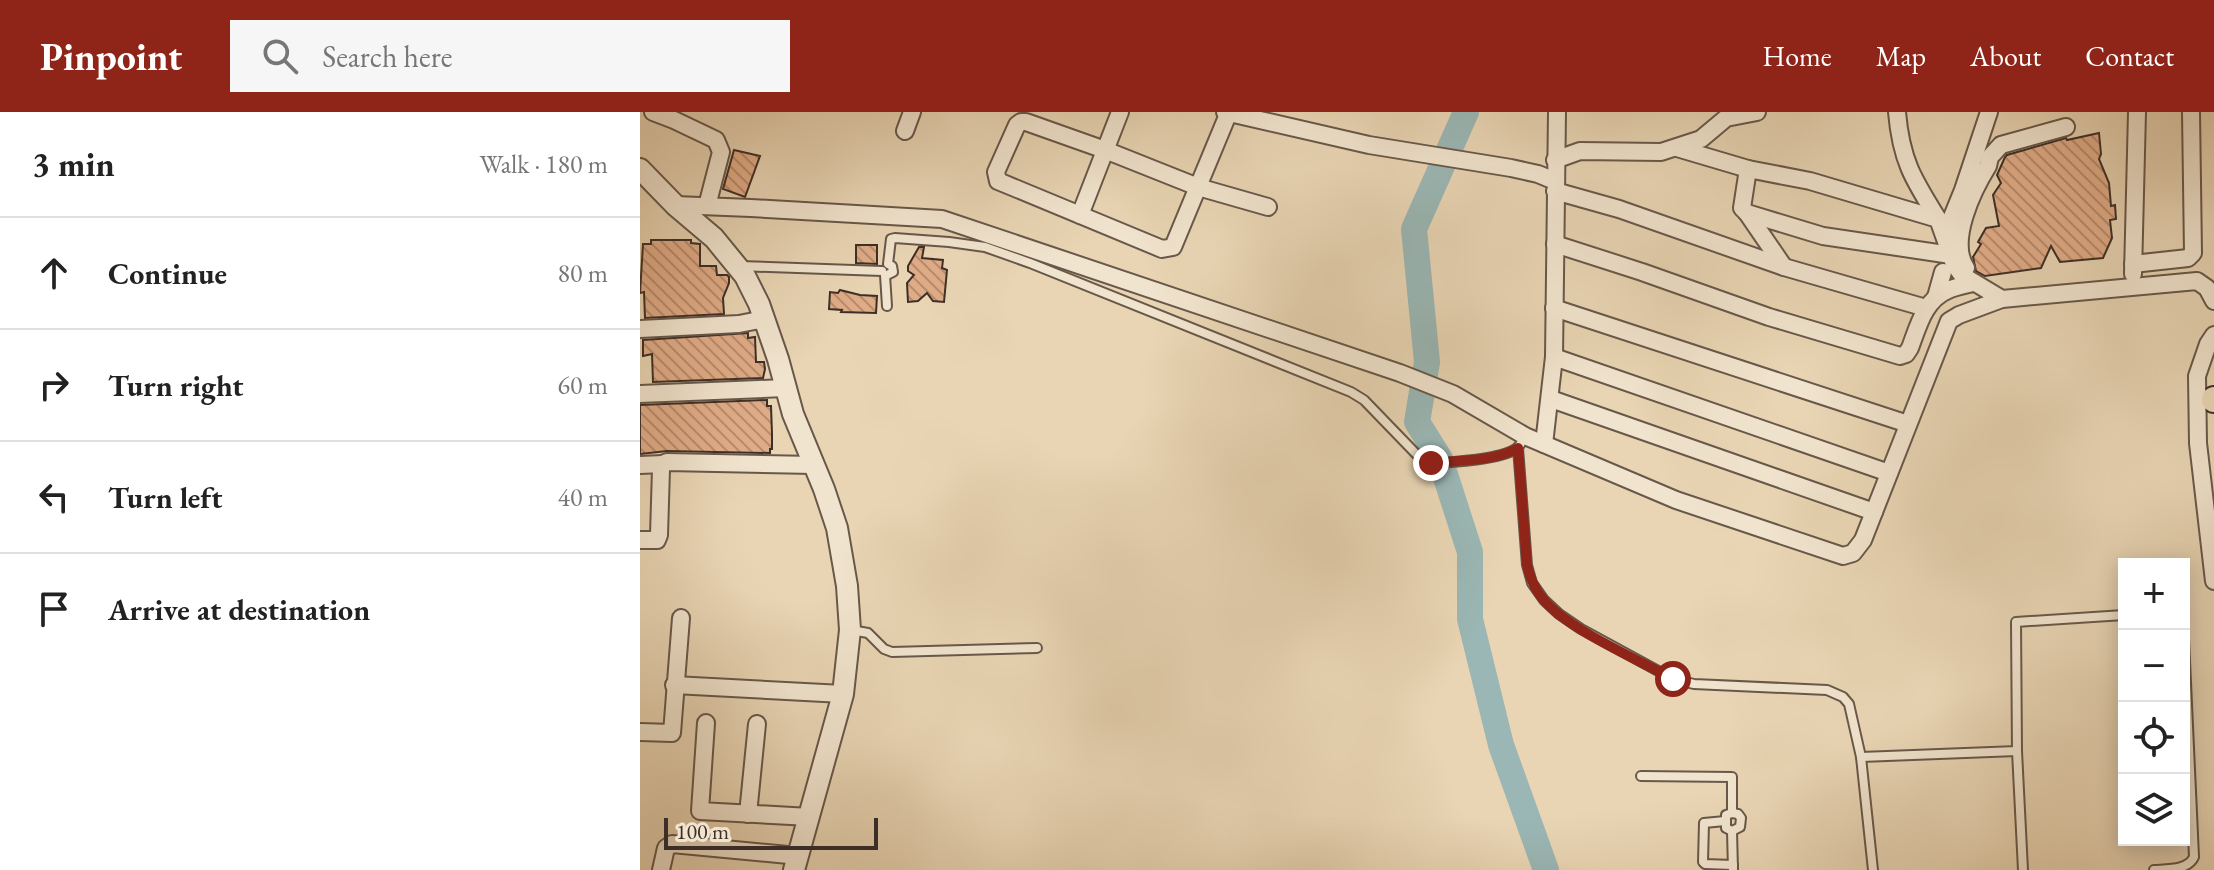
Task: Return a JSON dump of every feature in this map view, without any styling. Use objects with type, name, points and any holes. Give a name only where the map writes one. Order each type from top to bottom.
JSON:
[{"type":"street","points":[[653,112],[716,140],[719,145],[721,152],[707,206]]},
{"type":"street","points":[[905,131],[912,112]]},
{"type":"street","points":[[1080,215],[1120,112]]},
{"type":"street","points":[[1268,207],[1198,187],[1105,150],[1021,122],[996,172],[998,181],[1168,249],[1173,247],[1198,187],[1228,112],[1369,145],[1419,151],[1538,174],[1555,186],[1784,267],[1931,303]]},
{"type":"street","points":[[1544,444],[1554,357],[1557,112]]},
{"type":"street","points":[[1941,226],[1963,190],[1989,112]]},
{"type":"street","points":[[2133,286],[2137,112]]},
{"type":"street","points":[[2133,264],[2188,258],[2193,253],[2191,112]]},
{"type":"street","points":[[1555,160],[1580,151],[1661,152],[1701,139],[1726,118],[1744,113]]},
{"type":"street","points":[[1895,113],[1901,147],[1912,178],[1941,226],[1962,275],[2008,299]]},
{"type":"street","points":[[2008,299],[1971,276],[1960,260],[1963,216],[1990,157],[2001,145],[2066,127]]},
{"type":"street","points":[[1677,148],[1748,169],[1810,181],[1941,226]]},
{"type":"street","points":[[640,169],[648,185],[714,238],[738,266],[759,304],[785,388],[837,528],[847,586],[850,630],[843,694],[796,863],[672,844],[666,848],[661,870]]},
{"type":"street","points":[[1748,169],[1742,208],[1784,267]]},
{"type":"street","points":[[675,205],[942,219],[1400,373],[1453,394],[1522,442],[1544,444],[1676,500],[1843,556],[1853,553],[1863,540],[1908,424],[1952,323],[1959,315],[2008,299],[2133,286],[2184,286],[2197,281],[2207,288],[2214,301]]},
{"type":"street","points":[[1747,213],[1823,236],[1951,255]]},
{"type":"street","points":[[1555,244],[1769,317],[1900,356],[1910,348],[1943,272]]},
{"type":"street","points":[[2158,261],[2184,286]]},
{"type":"street","points":[[1931,303],[1947,290],[1973,283]]},
{"type":"street","points":[[1554,308],[1908,424]]},
{"type":"street","points":[[640,329],[739,324],[764,319]]},
{"type":"street","points":[[2214,335],[2197,376],[2198,443],[2214,581]]},
{"type":"street","points":[[1554,357],[1889,473]]},
{"type":"street","points":[[640,394],[785,388]]},
{"type":"street","points":[[1551,399],[1874,512]]},
{"type":"street","points":[[640,465],[667,462],[814,465]]},
{"type":"street","points":[[640,540],[657,540],[659,535],[663,464]]},
{"type":"street","points":[[640,732],[672,733],[681,618]]},
{"type":"street","points":[[674,685],[843,694]]},
{"type":"street","points":[[706,723],[699,808],[702,812],[810,817]]},
{"type":"street","points":[[748,814],[757,724]]},
{"type":"lane","points":[[887,306],[886,270],[891,239],[985,247],[1359,395],[1423,461],[1431,463],[1493,457],[1509,453],[1522,442]]},
{"type":"lane","points":[[738,266],[886,270]]},
{"type":"lane","points":[[1522,442],[1527,565],[1532,583],[1559,614],[1673,679],[1694,684],[1827,690],[1843,697],[1849,704],[1861,757],[1873,870]]},
{"type":"lane","points":[[2023,870],[2017,751],[2016,622],[2118,615]]},
{"type":"lane","points":[[850,630],[868,633],[884,649],[892,652],[1037,648]]},
{"type":"lane","points":[[2154,870],[2187,868],[2194,857],[2187,702]]},
{"type":"lane","points":[[1861,757],[2017,751]]},
{"type":"lane","points":[[1641,776],[1730,776],[1732,813]]},
{"type":"lane","points":[[1738,814],[1740,827],[1732,831],[1726,828],[1726,815],[1738,814]]},
{"type":"lane","points":[[1725,821],[1704,823],[1705,864],[1733,867],[1732,831]]},
{"type":"building","points":[[2099,133],[2099,159],[2109,183],[2111,206],[2115,205],[2116,219],[2110,220],[2112,238],[2103,258],[2060,262],[2051,246],[2041,268],[1985,276],[1976,271],[1973,257],[1981,244],[1978,242],[1986,228],[1999,226],[1993,195],[2001,183],[1997,175],[2005,157],[2066,138]]},
{"type":"building","points":[[734,150],[760,156],[745,197],[723,189]]},
{"type":"building","points":[[651,240],[691,240],[691,243],[700,244],[700,266],[716,266],[717,275],[729,277],[723,298],[724,314],[645,318],[644,292],[640,293],[643,244],[651,244]]},
{"type":"building","points":[[856,245],[877,245],[877,264],[856,263]]},
{"type":"building","points":[[919,247],[924,247],[922,258],[943,260],[942,268],[947,270],[944,302],[933,301],[927,293],[918,301],[908,302],[907,283],[914,275],[908,271],[908,266]]},
{"type":"building","points":[[840,290],[877,296],[876,313],[829,309],[830,292],[838,293]]},
{"type":"building","points":[[748,333],[748,338],[755,337],[756,362],[764,362],[763,378],[653,382],[652,354],[643,356],[643,340]]},
{"type":"building","points":[[767,400],[767,406],[771,406],[770,453],[667,451],[640,454],[640,405]]},
{"type":"waterway","points":[[1466,112],[1414,229],[1427,362],[1417,422],[1440,459],[1470,552],[1470,619],[1501,745],[1546,870]]},
{"type":"route","points":[[1431,463],[1493,457],[1518,448],[1527,565],[1532,583],[1544,600],[1581,629],[1673,679]]}]
